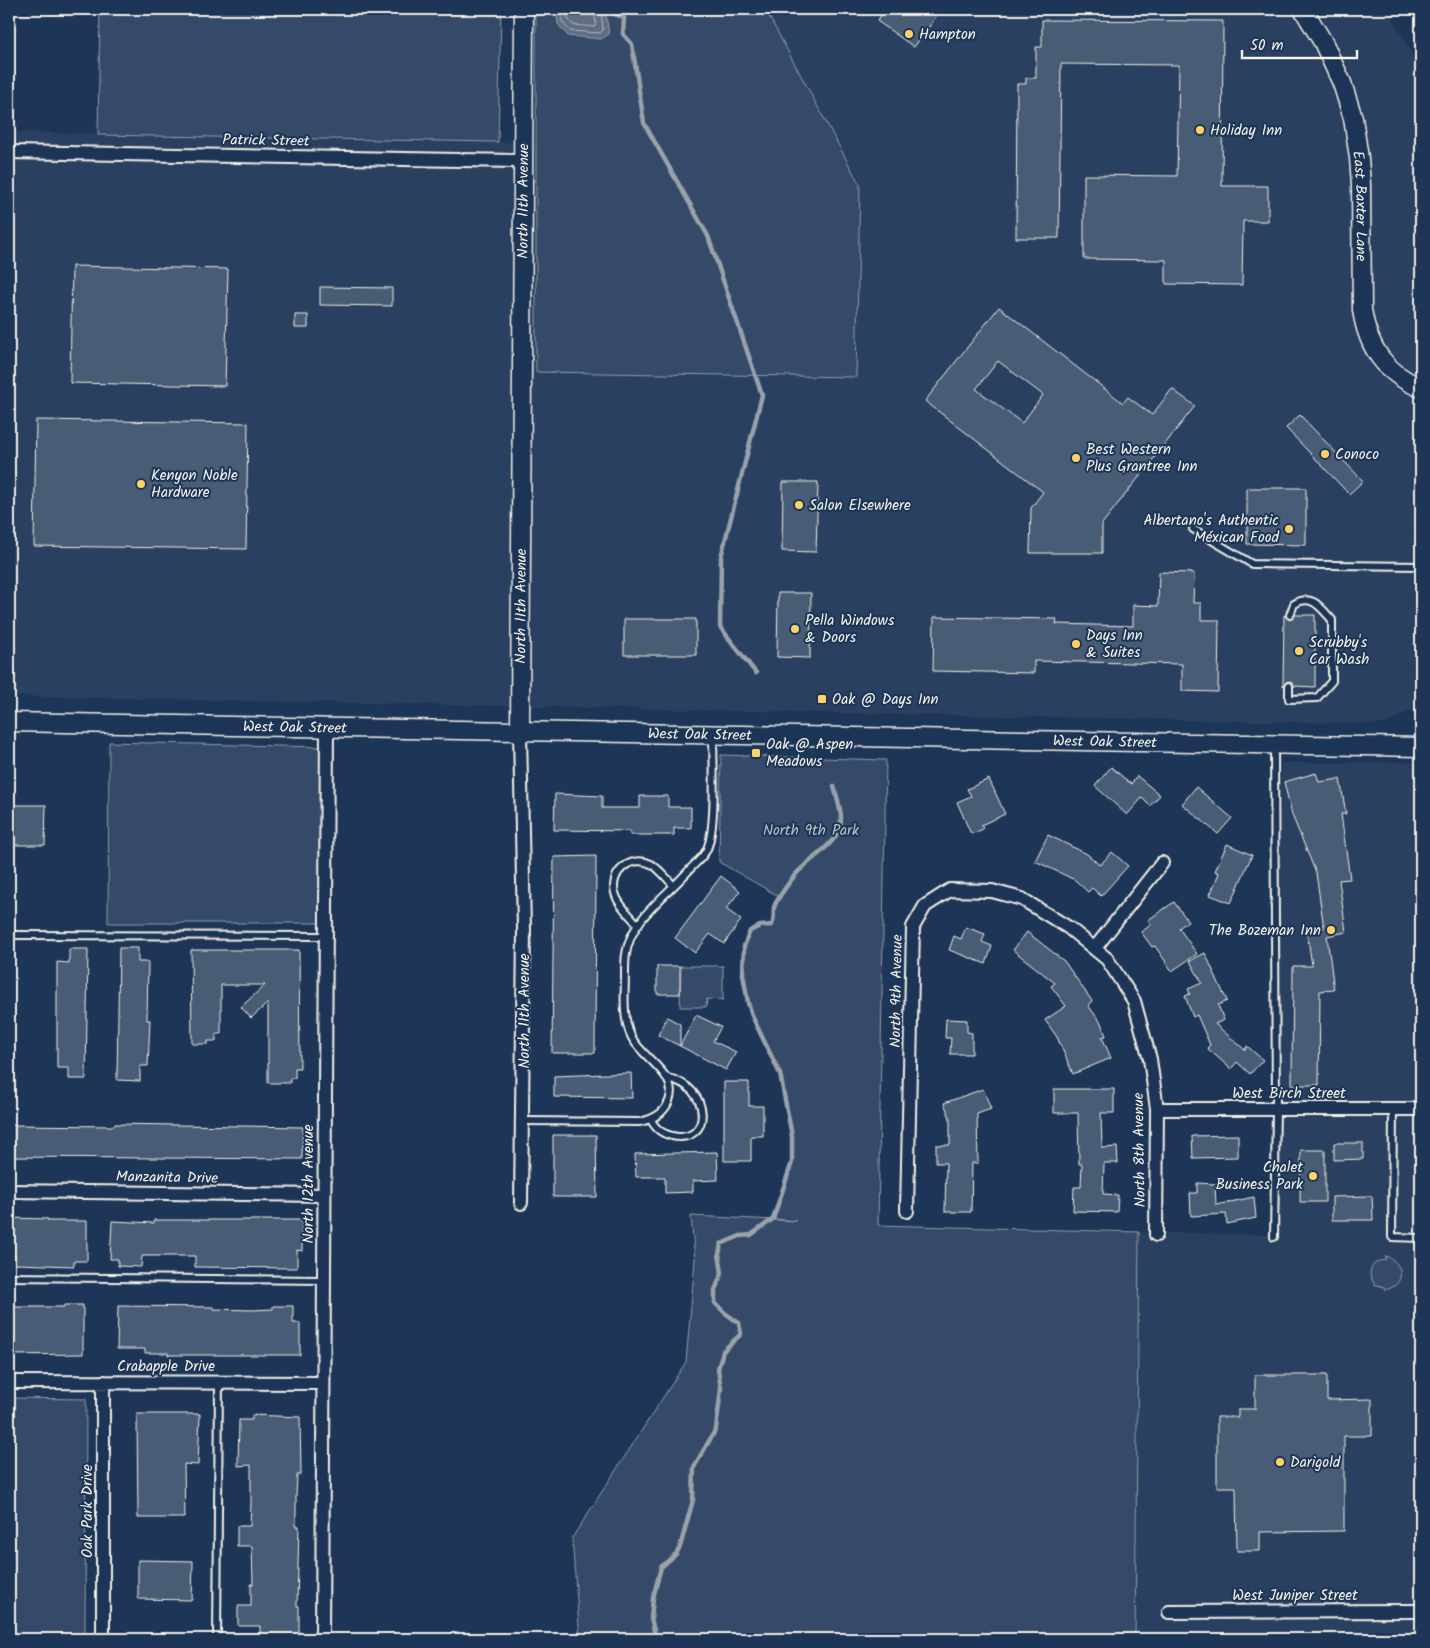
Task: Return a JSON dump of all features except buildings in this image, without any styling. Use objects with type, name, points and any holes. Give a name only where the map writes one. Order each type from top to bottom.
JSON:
[{"type":"main road","name":"North 11th Avenue","points":[[520,732],[524,9]]},
{"type":"main road","name":"East Baxter Lane","points":[[1303,9],[1323,42],[1342,83],[1353,118],[1359,158],[1362,310],[1365,327],[1371,345],[1382,361],[1405,381],[1421,388]]},
{"type":"main road","name":"West Oak Street","points":[[9,722],[1421,747]]},
{"type":"street","name":"Patrick Street","points":[[9,152],[523,161]]},
{"type":"street","name":"North 12th Avenue","points":[[322,1639],[327,728]]},
{"type":"street","name":"North 11th Avenue","points":[[520,732],[524,929],[521,1203]]},
{"type":"street","points":[[1095,948],[1162,863]]},
{"type":"street","name":"North 9th Avenue","points":[[907,1211],[913,927],[925,906],[950,890],[992,891],[1022,899],[1069,928],[1095,948]]},
{"type":"street","name":"North 8th Avenue","points":[[1095,948],[1107,959],[1134,1001],[1150,1059],[1157,1109],[1156,1235]]},
{"type":"street","name":"West Birch Street","points":[[1157,1109],[1421,1109]]},
{"type":"street","name":"Manzanita Drive","points":[[9,1191],[324,1195]]},
{"type":"street","name":"Crabapple Drive","points":[[9,1382],[323,1383]]},
{"type":"street","name":"Oak Park Drive","points":[[103,1382],[103,1639]]},
{"type":"street","name":"West Juniper Street","points":[[1169,1612],[1421,1611]]},
{"type":"lane","points":[[1193,529],[1252,564],[1421,566]]},
{"type":"lane","points":[[1290,615],[1294,604],[1301,600],[1313,601],[1332,620],[1332,681],[1317,698],[1289,699],[1290,686]]},
{"type":"lane","points":[[523,1121],[640,1122],[651,1120],[667,1106],[670,1098],[670,1088],[667,1078],[637,1047],[631,1038],[625,1016],[626,954],[628,943],[638,925],[706,851],[712,833],[713,734]]},
{"type":"lane","points":[[1274,744],[1276,1109],[1274,1238]]},
{"type":"lane","points":[[638,925],[617,900],[614,892],[614,884],[620,869],[634,861],[650,863],[674,886]]},
{"type":"lane","points":[[9,935],[326,936]]},
{"type":"lane","points":[[651,1120],[662,1133],[674,1136],[689,1134],[700,1123],[702,1108],[692,1091],[677,1080],[667,1078]]},
{"type":"lane","points":[[1393,1109],[1392,1237],[1421,1238]]},
{"type":"lane","points":[[9,1277],[323,1280]]},
{"type":"lane","points":[[217,1639],[220,1383]]},
{"type":"shaded area","points":[[765,9],[1388,9],[1415,59],[1413,709],[1385,724],[9,696],[9,132],[536,144],[536,372],[860,185]]},
{"type":"shaded area","points":[[1421,762],[1421,1639],[1135,1639],[1139,1232],[1273,1235],[1281,763]]},
{"type":"green space","points":[[100,9],[501,9],[498,142],[98,135]]},
{"type":"green space","points":[[536,9],[765,9],[860,185],[856,377],[536,372]]},
{"type":"green space","points":[[109,742],[323,747],[323,923],[108,923]]},
{"type":"green space","name":"North 9th Park","points":[[721,755],[886,760],[878,1225],[1139,1232],[1135,1639],[580,1639],[572,1538],[686,1362],[695,1260],[691,1216],[796,1221],[773,1219],[790,1167],[793,1145],[792,1134],[787,1104],[777,1067],[752,1016],[744,985],[742,960],[745,938],[752,929],[772,925],[780,897],[719,862]]},
{"type":"green space","points":[[681,966],[723,966],[723,1000],[707,999],[706,1007],[680,1007]]},
{"type":"green space","points":[[1386,1256],[1397,1264],[1400,1269],[1400,1279],[1397,1284],[1385,1290],[1384,1287],[1374,1284],[1370,1275],[1374,1264],[1385,1260]]},
{"type":"green space","points":[[9,1398],[86,1399],[85,1638],[9,1638]]},
{"type":"water","points":[[556,9],[605,9],[609,34],[601,39],[568,36],[558,24]]},
{"type":"waterway","points":[[614,9],[615,14],[624,18],[623,34],[632,44],[644,123],[708,236],[762,395],[721,557],[720,627],[756,673]]},
{"type":"waterway","points":[[656,1639],[651,1618],[653,1598],[661,1567],[676,1554],[680,1547],[693,1500],[694,1467],[716,1429],[721,1389],[718,1369],[723,1351],[741,1334],[739,1323],[715,1303],[715,1290],[722,1273],[719,1254],[721,1244],[740,1236],[751,1235],[773,1219],[792,1162],[792,1136],[780,1074],[753,1018],[748,1003],[743,974],[744,946],[750,931],[760,926],[772,925],[774,907],[787,885],[801,868],[824,849],[837,834],[841,816],[834,786]]},
{"type":"place","name":"Hampton","points":[[909,34]]},
{"type":"place","name":"Holiday Inn","points":[[1200,130]]},
{"type":"place","name":"Conoco","points":[[1325,454]]},
{"type":"place","name":"Best Western Plus Grantree Inn","points":[[1076,458]]},
{"type":"place","name":"Kenyon Noble Hardware","points":[[141,484]]},
{"type":"place","name":"Salon Elsewhere","points":[[799,505]]},
{"type":"place","name":"Albertano's Authentic Méxican Food","points":[[1289,529]]},
{"type":"place","name":"Pella Windows & Doors","points":[[795,629]]},
{"type":"place","name":"Days Inn & Suites","points":[[1076,644]]},
{"type":"place","name":"Scrubby's Car Wash","points":[[1299,651]]},
{"type":"place","name":"Oak @ Days Inn","points":[[822,699]]},
{"type":"place","name":"Oak @ Aspen Meadows","points":[[756,753]]},
{"type":"place","name":"The Bozeman Inn","points":[[1331,930]]},
{"type":"place","name":"Chalet Business Park","points":[[1313,1176]]},
{"type":"place","name":"Darigold","points":[[1280,1462]]}]
